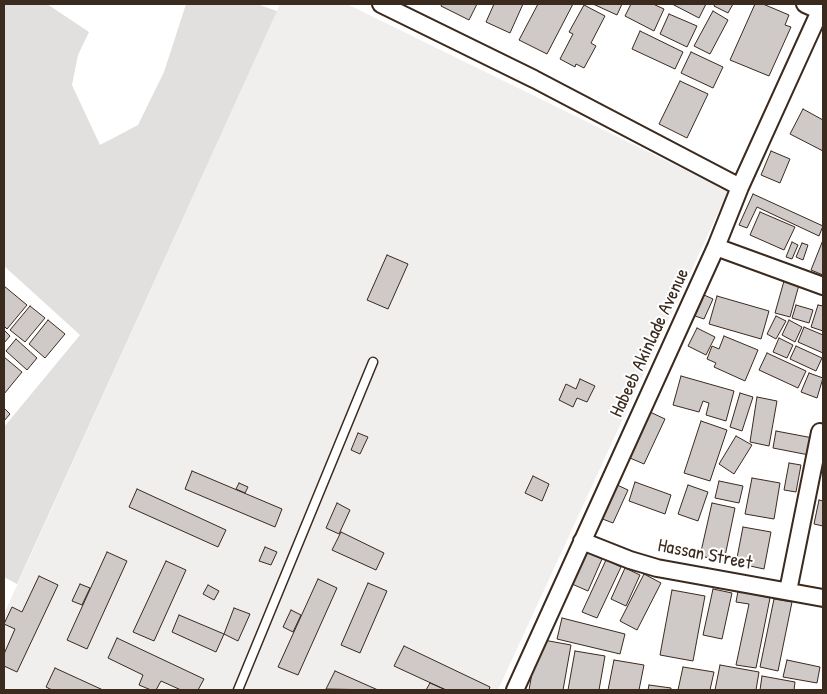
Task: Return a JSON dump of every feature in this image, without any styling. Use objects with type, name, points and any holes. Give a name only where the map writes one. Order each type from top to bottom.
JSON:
[{"type":"street","points":[[381,4],[542,84],[740,187]]},
{"type":"street","points":[[805,4],[822,12]]},
{"type":"street","name":"Habeeb Akinlade Avenue","points":[[515,690],[716,247],[740,187],[822,12]]},
{"type":"street","points":[[716,247],[823,286]]},
{"type":"street","points":[[788,591],[820,432]]},
{"type":"street","name":"Hassan Street","points":[[582,541],[630,560],[657,568],[823,598]]},
{"type":"lane","points":[[238,690],[373,362]]},
{"type":"shaded area","points":[[4,4],[47,4],[89,32],[78,55],[72,85],[100,145],[138,125],[164,72],[186,4],[257,4],[277,11],[17,584],[4,577],[4,427],[80,335],[4,266]]},
{"type":"shaded area","points":[[280,4],[347,4],[728,191],[498,690],[4,690],[4,614]]},
{"type":"building","points":[[442,4],[477,4],[469,20],[441,6]]},
{"type":"building","points":[[494,4],[523,4],[510,33],[486,22]]},
{"type":"building","points":[[538,4],[573,4],[547,54],[519,40]]},
{"type":"building","points":[[593,4],[622,4],[617,15]]},
{"type":"building","points":[[631,4],[653,4],[664,9],[654,31],[625,16]]},
{"type":"building","points":[[672,4],[706,4],[699,18]]},
{"type":"building","points":[[715,4],[733,4],[728,13],[714,6]]},
{"type":"building","points":[[755,4],[763,4],[789,15],[785,25],[791,27],[769,76],[730,60]]},
{"type":"building","points":[[584,5],[605,16],[591,43],[596,46],[584,68],[576,64],[575,67],[560,59],[573,34],[569,32]]},
{"type":"building","points":[[713,11],[728,20],[710,54],[694,46]]},
{"type":"building","points":[[669,14],[697,26],[687,47],[660,34]]},
{"type":"building","points":[[640,31],[683,52],[675,69],[632,49]]},
{"type":"building","points":[[691,52],[723,67],[713,88],[681,73]]},
{"type":"building","points":[[680,81],[708,94],[687,138],[659,124]]},
{"type":"building","points":[[803,109],[823,120],[823,151],[790,134]]},
{"type":"building","points":[[771,151],[790,159],[780,183],[761,175]]},
{"type":"building","points":[[753,194],[823,226],[819,236],[757,207],[747,228],[739,225]]},
{"type":"building","points":[[760,212],[795,227],[784,250],[750,235]]},
{"type":"building","points":[[823,240],[823,275],[811,270]]},
{"type":"building","points":[[792,242],[798,245],[792,259],[786,257]]},
{"type":"building","points":[[802,243],[808,245],[803,260],[796,257]]},
{"type":"building","points":[[387,255],[408,264],[388,309],[367,300]]},
{"type":"building","points":[[784,281],[799,285],[790,317],[775,313]]},
{"type":"building","points":[[4,286],[27,305],[7,329],[4,326]]},
{"type":"building","points":[[704,295],[713,299],[704,319],[695,316]]},
{"type":"building","points":[[717,296],[769,311],[761,339],[709,324]]},
{"type":"building","points":[[796,305],[813,310],[809,323],[792,318]]},
{"type":"building","points":[[818,305],[823,306],[823,331],[811,327]]},
{"type":"building","points":[[30,306],[45,318],[25,342],[10,330]]},
{"type":"building","points":[[776,316],[786,321],[776,339],[767,334]]},
{"type":"building","points":[[48,320],[65,334],[45,358],[29,344]]},
{"type":"building","points":[[789,320],[802,327],[795,342],[782,335]]},
{"type":"building","points":[[804,327],[823,335],[823,353],[798,342]]},
{"type":"building","points":[[697,328],[715,337],[706,355],[688,346]]},
{"type":"building","points":[[4,330],[10,336],[4,343]]},
{"type":"building","points":[[724,336],[758,350],[745,381],[714,367],[716,363],[707,359],[712,346],[719,349]]},
{"type":"building","points":[[779,338],[793,345],[787,358],[773,352]]},
{"type":"building","points":[[16,339],[37,358],[27,370],[6,351]]},
{"type":"building","points":[[796,346],[822,358],[816,371],[790,359]]},
{"type":"building","points":[[767,353],[806,371],[798,388],[759,370]]},
{"type":"building","points":[[4,357],[22,372],[4,394]]},
{"type":"building","points":[[809,373],[823,378],[817,398],[801,392]]},
{"type":"building","points":[[681,376],[734,391],[726,421],[706,415],[709,403],[703,401],[699,412],[673,405]]},
{"type":"building","points":[[580,379],[595,386],[587,402],[577,398],[573,407],[559,400],[566,384],[576,389]]},
{"type":"building","points":[[740,393],[753,397],[742,431],[730,427]]},
{"type":"building","points":[[757,397],[777,401],[769,446],[750,442]]},
{"type":"building","points":[[4,408],[10,414],[4,421]]},
{"type":"building","points":[[650,412],[665,419],[644,464],[630,458]]},
{"type":"building","points":[[701,421],[727,430],[710,481],[684,473]]},
{"type":"building","points":[[776,431],[813,438],[809,455],[773,448]]},
{"type":"building","points":[[358,433],[368,437],[360,454],[351,450]]},
{"type":"building","points":[[736,436],[752,445],[734,474],[719,464]]},
{"type":"building","points":[[789,463],[801,465],[796,492],[784,490]]},
{"type":"building","points":[[192,471],[282,509],[275,527],[185,489]]},
{"type":"building","points":[[533,476],[549,484],[542,501],[525,493]]},
{"type":"building","points":[[752,478],[780,483],[774,519],[745,514]]},
{"type":"building","points":[[719,481],[743,486],[739,503],[715,498]]},
{"type":"building","points":[[635,482],[671,495],[665,514],[629,501]]},
{"type":"building","points":[[239,483],[248,487],[245,493],[236,489]]},
{"type":"building","points":[[615,484],[628,490],[613,523],[600,518]]},
{"type":"building","points":[[688,485],[708,492],[698,521],[678,514]]},
{"type":"building","points":[[137,489],[226,530],[218,547],[129,507]]},
{"type":"building","points":[[819,500],[823,501],[823,526],[814,524]]},
{"type":"building","points":[[337,503],[350,510],[339,534],[326,528]]},
{"type":"building","points":[[712,503],[735,508],[724,561],[700,556]]},
{"type":"building","points":[[743,527],[771,532],[764,569],[736,563]]},
{"type":"building","points":[[341,532],[384,553],[376,570],[332,550]]},
{"type":"building","points":[[265,547],[277,552],[271,565],[259,561]]},
{"type":"building","points":[[107,552],[127,561],[87,649],[67,640]]},
{"type":"building","points":[[587,552],[602,559],[588,591],[572,584]]},
{"type":"building","points":[[606,560],[621,567],[597,618],[582,612]]},
{"type":"building","points":[[166,561],[186,570],[154,641],[133,632]]},
{"type":"building","points":[[625,568],[640,575],[626,606],[611,599]]},
{"type":"building","points":[[644,574],[661,583],[637,630],[620,621]]},
{"type":"building","points":[[39,576],[58,585],[17,672],[4,666],[4,654],[15,629],[4,624],[12,607],[22,612]]},
{"type":"building","points":[[318,579],[337,588],[298,675],[278,667]]},
{"type":"building","points":[[368,583],[387,591],[360,653],[341,645]]},
{"type":"building","points":[[80,584],[90,588],[82,605],[72,601]]},
{"type":"building","points":[[208,585],[219,591],[214,600],[203,594]]},
{"type":"building","points":[[713,589],[732,593],[722,639],[703,635]]},
{"type":"building","points":[[672,590],[705,596],[693,661],[660,655]]},
{"type":"building","points":[[738,591],[770,598],[756,668],[736,665],[749,604],[736,602]]},
{"type":"building","points":[[774,599],[792,602],[778,671],[760,667]]},
{"type":"building","points":[[234,608],[250,614],[238,641],[224,634]]},
{"type":"building","points":[[291,610],[301,615],[293,632],[283,627]]},
{"type":"building","points":[[179,615],[224,634],[216,652],[172,632]]},
{"type":"building","points":[[562,618],[625,634],[620,654],[557,639]]},
{"type":"building","points":[[117,638],[204,679],[198,690],[181,690],[161,681],[156,690],[139,685],[143,675],[108,658]]},
{"type":"building","points":[[538,639],[571,645],[563,690],[529,690]]},
{"type":"building","points":[[404,646],[490,687],[489,690],[446,690],[394,666]]},
{"type":"building","points":[[575,651],[605,656],[599,690],[568,690]]},
{"type":"building","points":[[614,660],[644,665],[639,690],[608,690]]},
{"type":"building","points":[[787,660],[820,667],[817,683],[783,677]]},
{"type":"building","points":[[720,665],[759,672],[756,690],[715,690]]},
{"type":"building","points":[[683,667],[714,672],[710,690],[678,690]]},
{"type":"building","points":[[55,668],[103,690],[52,690],[46,687]]},
{"type":"building","points":[[335,671],[378,690],[326,689]]},
{"type":"building","points":[[762,676],[795,682],[794,690],[760,690]]},
{"type":"building","points":[[430,683],[446,690],[426,690]]},
{"type":"building","points":[[649,685],[671,688],[671,690],[648,690]]}]
